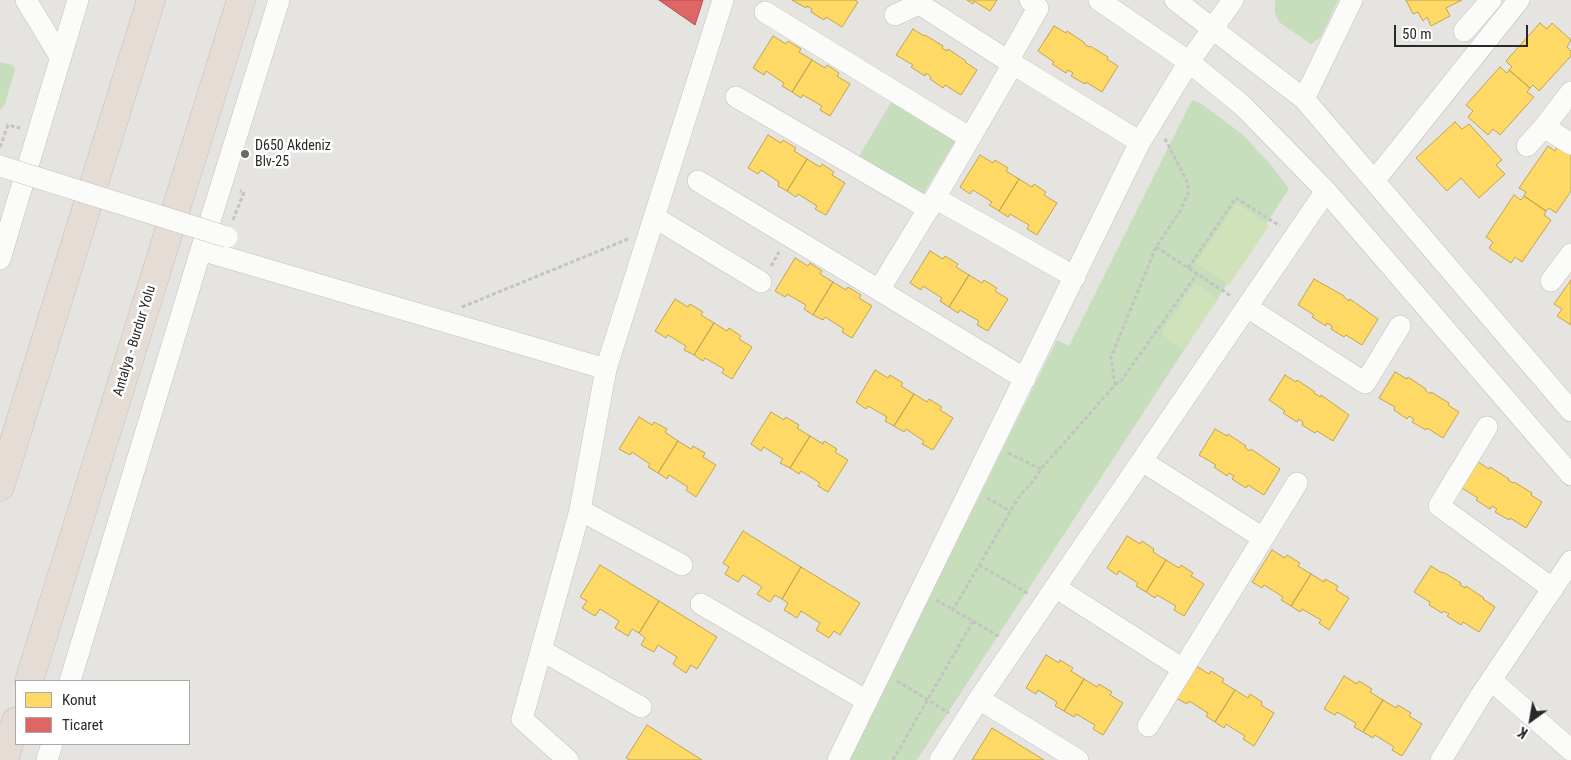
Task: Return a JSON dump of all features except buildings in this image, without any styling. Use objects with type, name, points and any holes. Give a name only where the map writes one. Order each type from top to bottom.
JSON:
[{"type":"highway","points":[[0,487],[151,0]]},
{"type":"highway","name":"Antalya - Burdur Yolu","points":[[29,680],[241,0]]},
{"type":"highway","points":[[193,154],[230,77],[256,0]]},
{"type":"highway","points":[[4,760],[15,724]]},
{"type":"street","points":[[26,0],[61,58]]},
{"type":"street","points":[[0,259],[78,0]]},
{"type":"street","points":[[70,680],[279,0]]},
{"type":"street","points":[[568,760],[522,720],[580,510],[606,369],[723,0]]},
{"type":"street","points":[[879,290],[932,204],[1011,62],[1038,8],[1030,0]]},
{"type":"street","points":[[1099,0],[1189,62],[1242,105],[1326,190],[1571,475]]},
{"type":"street","points":[[1175,0],[1304,99],[1571,411]]},
{"type":"street","points":[[838,760],[1140,142],[1189,62],[1233,0]]},
{"type":"street","points":[[1304,99],[1352,0]]},
{"type":"street","points":[[1464,31],[1491,0]]},
{"type":"street","points":[[1374,181],[1519,0]]},
{"type":"street","points":[[895,16],[916,2],[1140,142]]},
{"type":"street","points":[[765,12],[970,138]]},
{"type":"street","points":[[1527,146],[1571,92]]},
{"type":"street","points":[[736,97],[932,204],[1075,277]]},
{"type":"street","points":[[1544,127],[1571,144]]},
{"type":"street","points":[[0,166],[227,238]]},
{"type":"street","points":[[698,181],[1025,378]]},
{"type":"street","points":[[940,760],[979,699],[1326,190]]},
{"type":"street","points":[[652,223],[761,282]]},
{"type":"street","points":[[201,250],[606,369]]},
{"type":"street","points":[[1551,281],[1571,254]]},
{"type":"street","points":[[1247,307],[1365,383],[1400,326]]},
{"type":"street","points":[[1487,427],[1439,506],[1552,589]]},
{"type":"street","points":[[1142,461],[1263,538]]},
{"type":"street","points":[[1148,726],[1297,483]]},
{"type":"street","points":[[580,510],[682,565]]},
{"type":"street","points":[[1441,760],[1491,680],[1571,561]]},
{"type":"street","points":[[1050,595],[1182,669]]},
{"type":"street","points":[[701,604],[867,701]]},
{"type":"street","points":[[541,650],[641,707]]},
{"type":"street","points":[[1491,680],[1571,750]]},
{"type":"street","points":[[979,699],[1078,760]]},
{"type":"street","points":[[47,760],[52,745]]},
{"type":"path","points":[[1116,384],[1111,357],[1156,247],[1180,211],[1188,194],[1188,183],[1154,119]]},
{"type":"path","points":[[0,147],[8,124]]},
{"type":"path","points":[[227,238],[244,192]]},
{"type":"path","points":[[1188,268],[1236,198],[1295,236]]},
{"type":"path","points":[[434,318],[652,223]]},
{"type":"path","points":[[761,282],[789,236]]},
{"type":"path","points":[[1156,247],[1247,307]]},
{"type":"path","points":[[1016,646],[953,610],[1020,495],[1116,384],[1121,381],[1197,274]]},
{"type":"path","points":[[992,445],[1041,469]]},
{"type":"path","points":[[971,489],[1010,511]]},
{"type":"path","points":[[979,565],[1050,595]]},
{"type":"path","points":[[893,760],[973,621]]},
{"type":"path","points":[[881,672],[964,722]]},
{"type":"green space","points":[[1275,0],[1338,0],[1321,37],[1311,44],[1279,22],[1275,13]]},
{"type":"green space","points":[[0,62],[13,65],[15,69],[5,104],[0,110]]},
{"type":"green space","points":[[893,99],[957,138],[922,196],[858,158]]},
{"type":"green space","points":[[1192,100],[1202,104],[1242,134],[1272,166],[1289,189],[917,760],[848,760],[1057,340],[1069,346]]},
{"type":"green space","points":[[1237,203],[1269,226],[1229,285],[1196,263]]},
{"type":"green space","points":[[1195,283],[1218,299],[1184,350],[1161,334]]},
{"type":"place","name":"D650 Akdeniz Blv-25","points":[[245,154]]}]
